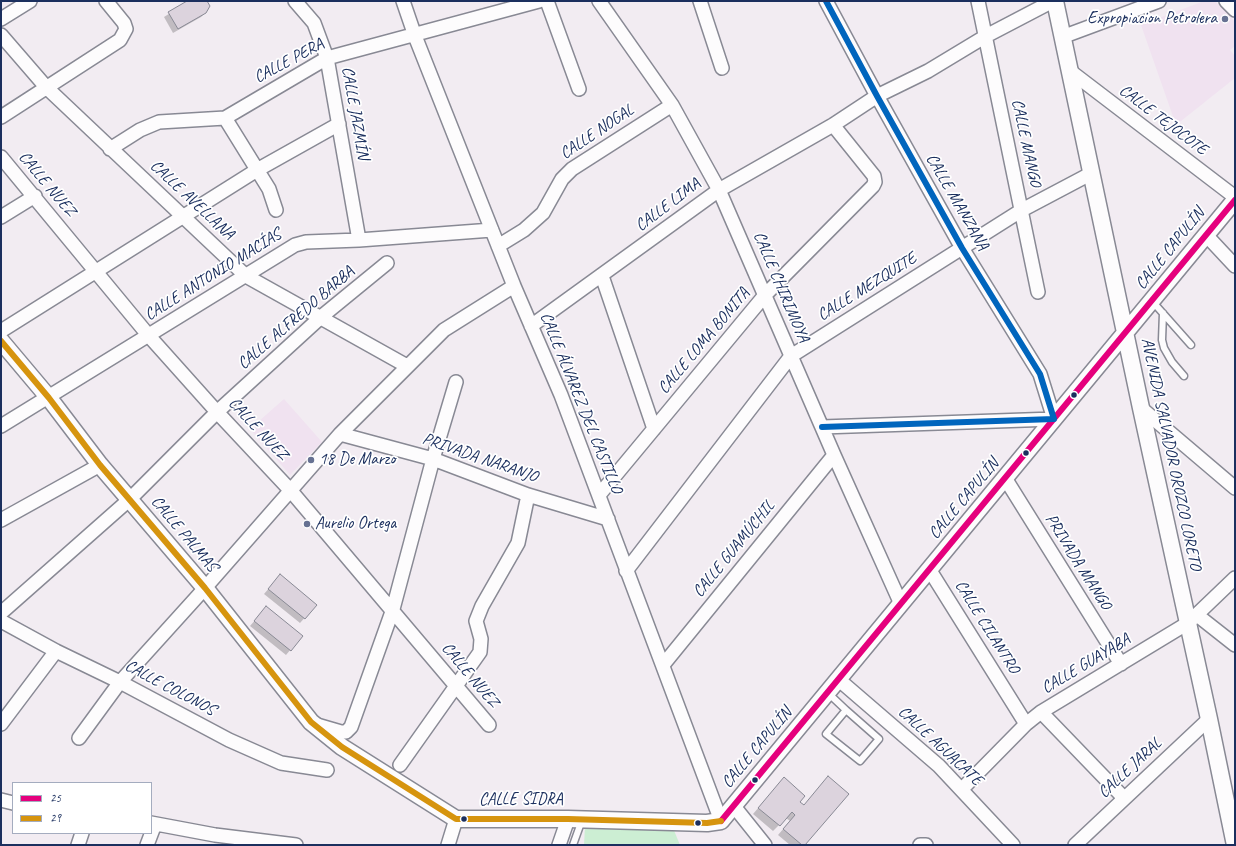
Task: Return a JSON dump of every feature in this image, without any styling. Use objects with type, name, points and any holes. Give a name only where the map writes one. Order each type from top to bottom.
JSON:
[{"type":"street","points":[[1,19],[30,1]]},
{"type":"street","points":[[1,117],[120,40],[126,29],[120,16],[106,1]]},
{"type":"street","name":"CALLE JAZMÍN","points":[[295,1],[314,23],[327,58],[359,240]]},
{"type":"street","name":"CALLE ÁLVAREZ DEL CASTILLO","points":[[403,1],[415,36],[514,286],[561,394],[720,821]]},
{"type":"street","name":"CALLE PERA","points":[[110,149],[140,130],[159,122],[225,118],[327,58],[415,36],[539,1]]},
{"type":"street","points":[[547,1],[579,89]]},
{"type":"street","name":"CALLE CHIRIMOYA","points":[[599,1],[672,105],[719,190],[834,455],[901,604]]},
{"type":"street","points":[[700,1],[722,68]]},
{"type":"street","name":"CALLE MANZANA","points":[[826,1],[962,248],[1040,374],[1054,419]]},
{"type":"street","name":"CALLE MANGO","points":[[978,1],[1038,292]]},
{"type":"street","name":"CALLE LIMA","points":[[531,326],[719,190],[833,125],[877,96],[928,71],[986,36],[1054,1]]},
{"type":"street","name":"AVENIDA SALVADOR OROZCO LORETO","points":[[1054,1],[1092,173],[1141,408],[1193,619],[1209,719],[1234,842]]},
{"type":"street","points":[[1062,37],[1159,1]]},
{"type":"street","points":[[1226,1],[1235,10]]},
{"type":"street","name":"CALLE AVELLANA","points":[[1,35],[46,87],[246,276],[407,366]]},
{"type":"street","name":"CALLE TEJOCOTE","points":[[1070,71],[1235,199]]},
{"type":"street","name":"CALLE NOGAL","points":[[498,246],[524,230],[543,213],[562,178],[572,169],[672,105]]},
{"type":"street","points":[[225,118],[269,189],[276,210]]},
{"type":"street","points":[[1,331],[96,270],[185,217],[257,170],[339,124]]},
{"type":"street","name":"CALLE LOMA BONITA","points":[[599,495],[765,295],[873,186],[875,182],[874,176],[833,125]]},
{"type":"street","name":"CALLE NUEZ","points":[[1,157],[35,196],[149,336],[217,412],[292,491],[393,609],[455,686],[489,725]]},
{"type":"street","name":"CALLE MEZQUITE","points":[[626,570],[791,356],[1022,210],[1092,173]]},
{"type":"street","points":[[1,217],[35,196]]},
{"type":"street","name":"CALLE CAPULÍN","points":[[720,821],[930,570],[1235,199]]},
{"type":"street","name":"CALLE ANTONIO MACÍAS","points":[[1,426],[49,398],[295,245],[306,242],[359,240],[492,230]]},
{"type":"street","points":[[1206,235],[1235,266]]},
{"type":"street","name":"CALLE ALFREDO BARBA","points":[[1,613],[130,499],[217,412],[321,317],[387,263]]},
{"type":"street","points":[[602,276],[654,429]]},
{"type":"street","points":[[78,738],[120,682],[292,491],[340,434],[444,330],[514,286]]},
{"type":"street","name":"CALLE PALMAS","points":[[1,341],[49,398],[100,465],[205,588],[311,722],[342,747]]},
{"type":"street","points":[[311,722],[341,732],[349,730],[393,609],[433,459],[456,382]]},
{"type":"street","points":[[1141,408],[1235,488]]},
{"type":"street","points":[[822,427],[1054,419]]},
{"type":"street","name":"PRIVADA NARANJO","points":[[340,434],[433,459],[528,494],[608,520]]},
{"type":"street","name":"CALLE GUAMÚCHIL","points":[[663,665],[834,455]]},
{"type":"street","points":[[1,520],[100,465]]},
{"type":"street","name":"PRIVADA MANGO","points":[[1005,478],[1121,664]]},
{"type":"street","points":[[400,765],[480,652],[481,639],[476,621],[482,606],[518,543],[528,494]]},
{"type":"street","name":"CALLE CILANTRO","points":[[930,570],[1026,724]]},
{"type":"street","name":"CALLE GUAYABA","points":[[962,789],[1026,724],[1042,712],[1193,619],[1235,578]]},
{"type":"street","points":[[1193,619],[1235,645]]},
{"type":"street","name":"CALLE COLONOS","points":[[1,621],[229,740],[281,763],[327,770]]},
{"type":"street","points":[[1,724],[56,651]]},
{"type":"street","name":"CALLE AGUACATE","points":[[838,679],[939,766],[1013,845]]},
{"type":"street","points":[[1042,712],[1124,798]]},
{"type":"street","name":"CALLE JARAL","points":[[1075,845],[1209,719]]},
{"type":"street","name":"CALLE SIDRA","points":[[342,747],[456,818],[575,819],[707,824],[720,821]]},
{"type":"street","points":[[1,800],[12,803]]},
{"type":"street","points":[[733,805],[765,845]]},
{"type":"street","points":[[448,845],[456,818]]},
{"type":"street","points":[[558,845],[575,819]]},
{"type":"street","points":[[153,823],[215,835],[291,845]]},
{"type":"street","points":[[78,845],[82,834]]},
{"type":"street","points":[[147,845],[150,834]]},
{"type":"lane","points":[[1152,301],[1191,345]]},
{"type":"lane","points":[[1163,313],[1162,340],[1164,348],[1172,362],[1184,376]]},
{"type":"lane","points":[[827,693],[879,739],[860,761],[826,734],[846,710]]},
{"type":"lane","points":[[573,845],[575,819]]},
{"type":"shaded area","points":[[1204,1],[1215,1],[1235,22],[1235,46],[1230,50],[1235,56],[1235,78],[1176,125],[1141,25]]},
{"type":"shaded area","points":[[284,399],[322,442],[290,475],[250,429]]},
{"type":"green space","points":[[585,826],[673,828],[680,845],[584,845]]},
{"type":"building","points":[[187,1],[207,1],[210,6],[206,13],[178,29],[168,12]]},
{"type":"building","points":[[280,574],[317,605],[305,619],[268,589]]},
{"type":"building","points":[[266,606],[303,636],[291,651],[254,621]]},
{"type":"building","points":[[828,776],[849,794],[805,845],[802,845],[783,829],[795,815],[792,812],[780,826],[758,808],[784,777],[805,796],[800,802],[804,805]]},
{"type":"transit line","points":[[822,427],[1054,419],[1040,374],[962,248],[826,1]]},
{"type":"transit line","name":"25","points":[[721,821],[1235,200]]},
{"type":"transit line","name":"29","points":[[1,341],[49,398],[100,465],[205,588],[311,722],[342,747],[456,819],[568,819],[707,823],[721,821]]},
{"type":"place","name":"Expropiacion Petrolera","points":[[1225,19]]},
{"type":"place","name":"18 De Marzo","points":[[311,460]]},
{"type":"place","name":"Aurelio Ortega","points":[[307,524]]}]
